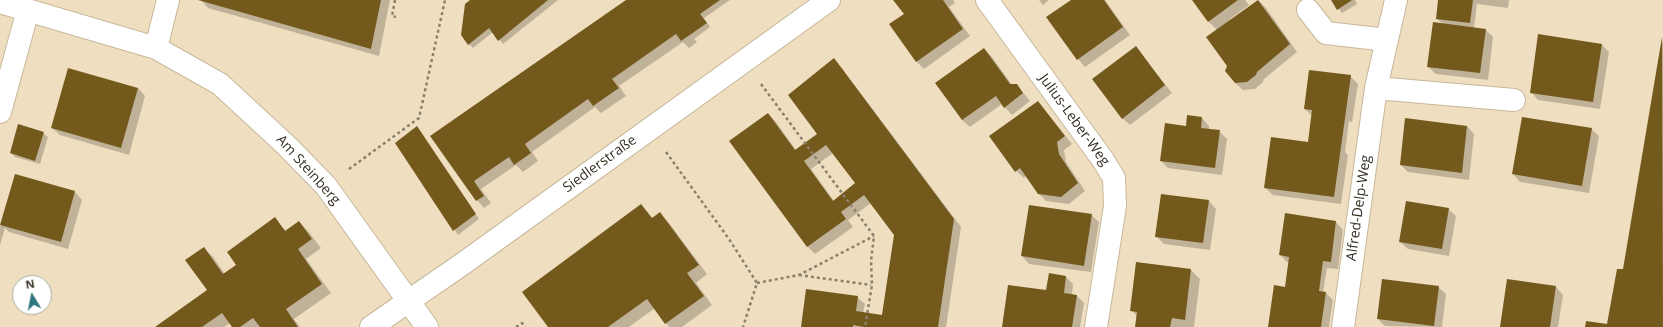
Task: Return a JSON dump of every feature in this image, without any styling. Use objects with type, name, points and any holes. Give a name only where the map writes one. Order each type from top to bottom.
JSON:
[{"type":"street","points":[[156,48],[168,0]]},
{"type":"street","name":"Siedlerstraße","points":[[370,327],[409,301],[829,0]]},
{"type":"street","name":"Julius-Leber-Weg","points":[[987,0],[1104,160],[1114,178],[1114,206],[1096,327]]},
{"type":"street","name":"Alfred-Delp-Weg","points":[[1343,327],[1376,88],[1396,0]]},
{"type":"street","name":"Am Steinberg","points":[[0,2],[156,48],[220,84],[287,146],[326,186],[427,327]]},
{"type":"street","points":[[0,112],[28,10]]},
{"type":"street","points":[[1308,10],[1326,33],[1387,40]]},
{"type":"street","points":[[1376,88],[1514,100]]},
{"type":"path","points":[[395,0],[392,16],[396,17]]},
{"type":"path","points":[[326,186],[419,118],[445,0]]},
{"type":"path","points":[[744,61],[874,236],[871,262],[872,285],[865,327]]},
{"type":"path","points":[[649,130],[729,239],[757,283]]},
{"type":"path","points":[[757,283],[799,275],[874,236]]},
{"type":"path","points":[[799,275],[872,285]]},
{"type":"path","points":[[743,327],[757,283]]},
{"type":"path","points":[[516,327],[522,323],[525,327]]},
{"type":"building","points":[[198,0],[381,0],[371,49]]},
{"type":"building","points":[[470,0],[548,0],[498,41],[489,28],[468,45],[461,35],[465,4]]},
{"type":"building","points":[[626,0],[720,0],[700,14],[707,23],[681,41],[676,34],[612,79],[619,88],[593,106],[588,99],[525,144],[531,153],[514,165],[509,157],[474,181],[484,196],[476,201],[430,136]]},
{"type":"building","points":[[893,0],[943,0],[963,29],[916,62],[889,24],[904,14]]},
{"type":"building","points":[[1071,0],[1104,0],[1123,27],[1077,60],[1046,17]]},
{"type":"building","points":[[1192,0],[1238,0],[1208,22]]},
{"type":"building","points":[[1258,0],[1290,44],[1247,82],[1235,83],[1225,71],[1227,66],[1206,37]]},
{"type":"building","points":[[1331,0],[1352,0],[1337,10]]},
{"type":"building","points":[[1438,0],[1473,0],[1470,23],[1436,19]]},
{"type":"building","points":[[1433,22],[1486,29],[1480,73],[1427,67]]},
{"type":"building","points":[[1538,34],[1602,44],[1593,102],[1530,93]]},
{"type":"building","points":[[1662,37],[1663,327],[1585,327],[1586,321],[1607,324],[1617,269],[1623,269]]},
{"type":"building","points":[[1136,46],[1165,85],[1122,119],[1092,79]]},
{"type":"building","points":[[984,48],[1010,84],[1017,84],[1023,93],[1004,108],[996,96],[962,120],[935,83]]},
{"type":"building","points":[[834,58],[954,219],[938,327],[864,327],[853,325],[853,327],[801,327],[806,289],[858,296],[856,311],[882,315],[894,235],[864,195],[841,212],[846,219],[807,247],[729,141],[768,113],[795,150],[817,134],[788,95]],"holes":[[[826,145],[855,183],[833,201],[804,161]]]},
{"type":"building","points":[[68,68],[138,88],[121,148],[51,128]]},
{"type":"building","points":[[1309,70],[1351,75],[1334,197],[1264,188],[1271,137],[1308,142],[1312,110],[1304,109]]},
{"type":"building","points":[[1038,101],[1065,136],[1057,142],[1059,154],[1078,183],[1061,197],[1038,194],[1020,168],[1015,172],[989,136]]},
{"type":"building","points":[[1187,115],[1202,117],[1201,128],[1220,130],[1215,168],[1160,161],[1165,123],[1186,126]]},
{"type":"building","points":[[1522,117],[1592,128],[1582,186],[1512,174]]},
{"type":"building","points":[[1405,118],[1467,126],[1462,173],[1400,165]]},
{"type":"building","points":[[18,124],[44,132],[35,161],[10,153]]},
{"type":"building","points":[[417,126],[476,214],[453,231],[395,143]]},
{"type":"building","points":[[15,174],[75,191],[61,242],[0,225]]},
{"type":"building","points":[[1161,194],[1209,200],[1203,243],[1155,237]]},
{"type":"building","points":[[1406,201],[1449,208],[1442,249],[1399,242]]},
{"type":"building","points":[[641,204],[652,218],[660,212],[699,265],[687,273],[704,296],[665,324],[647,299],[608,327],[548,327],[522,292]]},
{"type":"building","points":[[1029,205],[1092,214],[1084,266],[1021,256]]},
{"type":"building","points":[[1285,213],[1336,221],[1331,262],[1323,261],[1319,291],[1326,292],[1321,327],[1268,327],[1274,285],[1285,287],[1289,257],[1279,255]]},
{"type":"building","points":[[275,217],[285,231],[299,221],[312,239],[298,249],[322,284],[286,309],[298,327],[260,327],[253,318],[240,327],[232,327],[222,313],[202,327],[155,327],[207,290],[185,260],[204,247],[223,274],[236,265],[227,252]]},
{"type":"building","points":[[1136,262],[1191,269],[1185,320],[1172,318],[1170,327],[1135,327],[1137,312],[1130,311]]},
{"type":"building","points":[[1049,273],[1066,276],[1064,293],[1077,295],[1072,327],[1002,327],[1008,285],[1046,290]]},
{"type":"building","points":[[1382,279],[1439,286],[1434,326],[1377,319]]},
{"type":"building","points":[[1507,279],[1556,286],[1550,327],[1500,327]]}]
